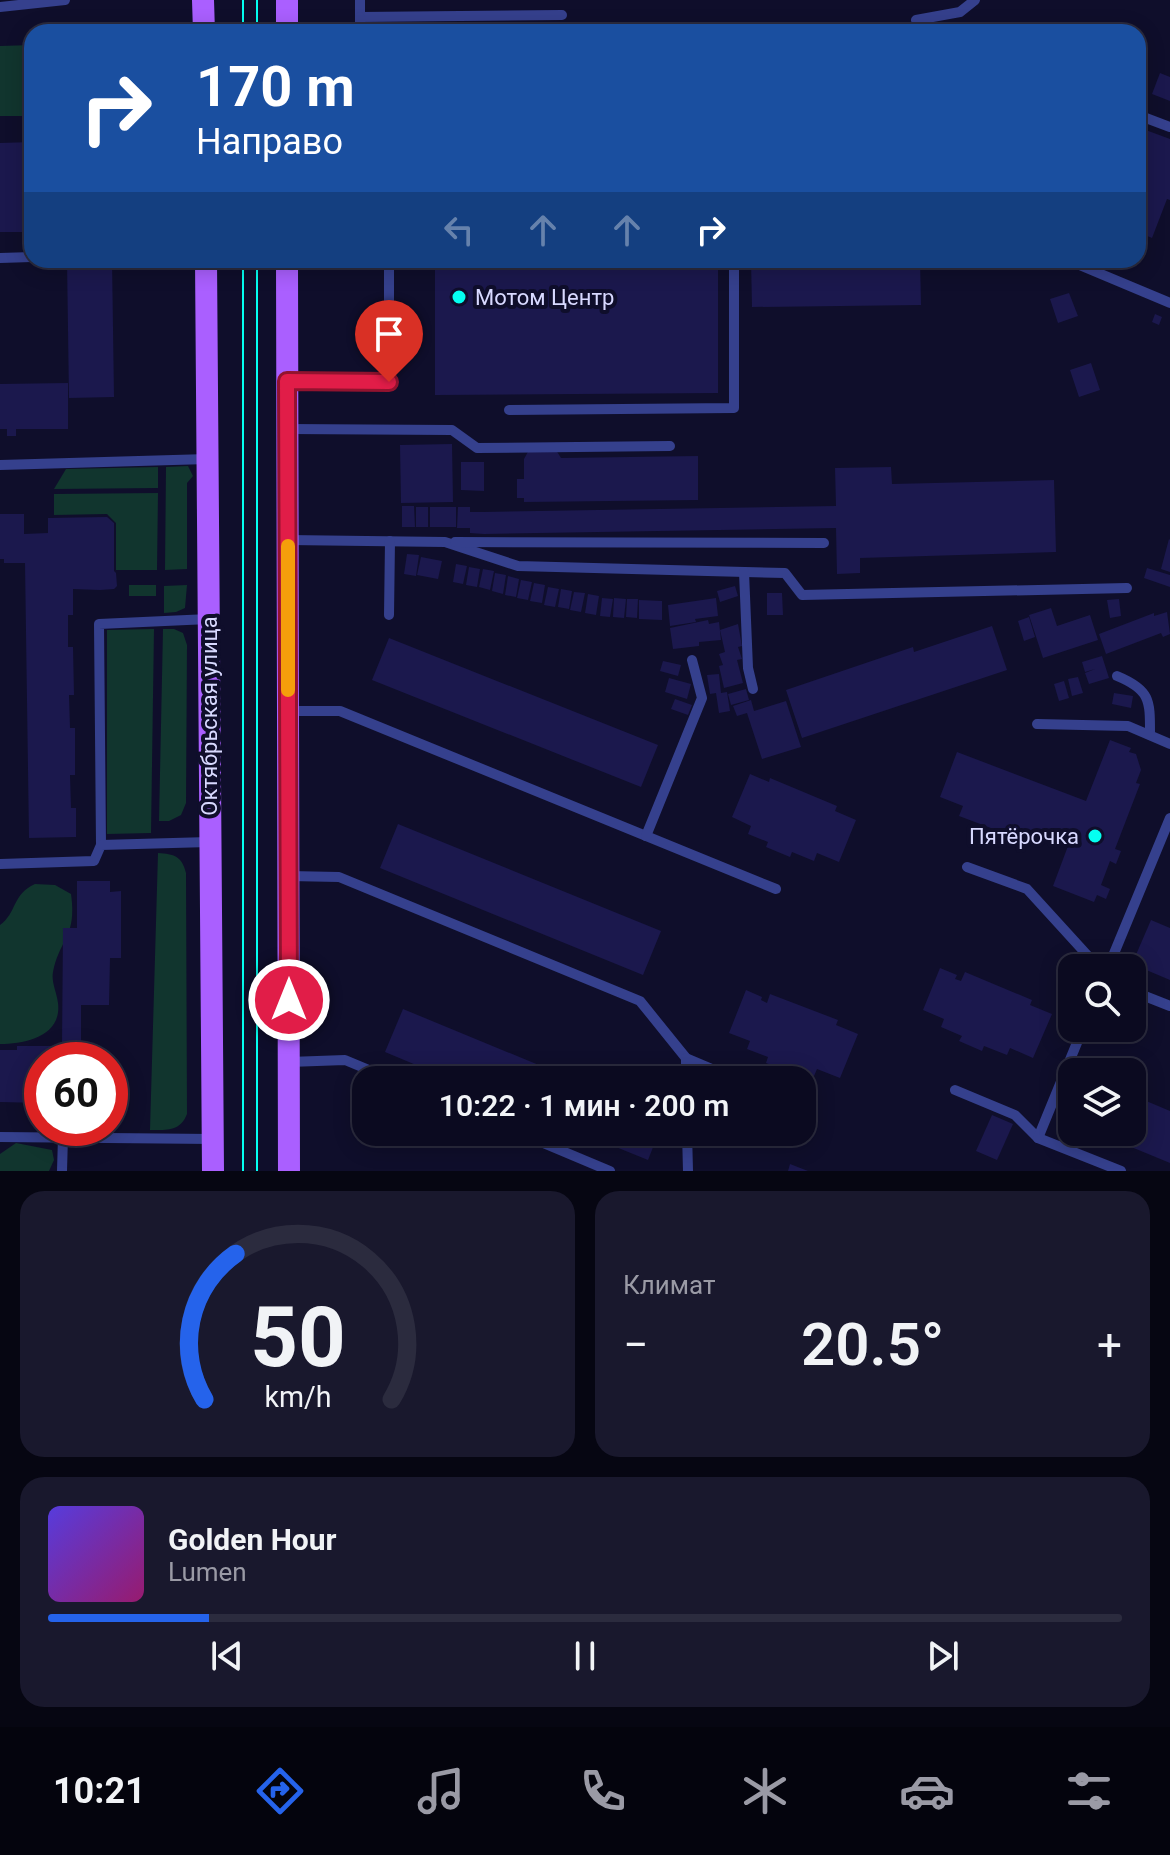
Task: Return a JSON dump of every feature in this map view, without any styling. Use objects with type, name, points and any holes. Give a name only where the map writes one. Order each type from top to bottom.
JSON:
[{"type":"main road","points":[[203,0],[204,24]]},
{"type":"main road","points":[[287,0],[287,24]]},
{"type":"main road","name":"Октябрьская улица","points":[[206,268],[213,1171]]},
{"type":"main road","points":[[287,268],[289,1171]]},
{"type":"lane","points":[[0,7],[65,0]]},
{"type":"lane","points":[[360,0],[360,24]]},
{"type":"lane","points":[[916,20],[960,12],[975,0]]},
{"type":"lane","points":[[360,17],[562,15]]},
{"type":"lane","points":[[1146,118],[1170,127]]},
{"type":"lane","points":[[0,258],[24,257]]},
{"type":"lane","points":[[287,381],[389,382],[389,268]]},
{"type":"lane","points":[[509,410],[734,408],[734,268]]},
{"type":"lane","points":[[1087,268],[1170,303]]},
{"type":"lane","points":[[287,429],[452,430],[477,448],[670,446]]},
{"type":"lane","points":[[0,465],[208,459]]},
{"type":"lane","points":[[288,540],[824,543]]},
{"type":"lane","points":[[389,615],[390,541]]},
{"type":"lane","points":[[445,542],[518,566],[785,573],[802,595],[1127,588]]},
{"type":"lane","points":[[744,572],[748,668],[753,689]]},
{"type":"lane","points":[[0,864],[94,861],[101,845],[99,624],[209,619]]},
{"type":"lane","points":[[646,836],[702,698],[692,660]]},
{"type":"lane","points":[[1117,676],[1136,683],[1145,692],[1150,705],[1150,735]]},
{"type":"lane","points":[[288,711],[340,711],[776,889]]},
{"type":"lane","points":[[1037,724],[1128,726],[1170,744]]},
{"type":"lane","points":[[1114,954],[1170,820]]},
{"type":"lane","points":[[101,845],[209,842]]},
{"type":"lane","points":[[967,867],[1027,889],[1086,954]]},
{"type":"lane","points":[[288,876],[339,877],[640,1001],[686,1058],[705,1066]]},
{"type":"lane","points":[[1146,997],[1170,1006]]},
{"type":"lane","points":[[1038,1138],[1077,1042]]},
{"type":"lane","points":[[686,1058],[686,1066]]},
{"type":"lane","points":[[289,1062],[345,1060],[359,1066]]},
{"type":"lane","points":[[955,1090],[1015,1115],[1038,1138],[1121,1171]]},
{"type":"lane","points":[[0,1137],[24,1137]]},
{"type":"lane","points":[[128,1138],[213,1139]]},
{"type":"lane","points":[[62,1171],[63,1146]]},
{"type":"lane","points":[[550,1146],[610,1171]]},
{"type":"lane","points":[[687,1146],[688,1171]]},
{"type":"green space","points":[[24,45],[24,116],[0,116],[0,46]]},
{"type":"green space","points":[[188,466],[193,476],[187,483],[187,569],[165,570],[166,467]]},
{"type":"green space","points":[[158,467],[158,488],[54,489],[66,469]]},
{"type":"green space","points":[[158,493],[157,570],[116,570],[116,523],[107,514],[54,515],[54,494]]},
{"type":"green space","points":[[129,585],[156,585],[156,596],[129,596]]},
{"type":"green space","points":[[187,585],[185,608],[164,613],[164,586]]},
{"type":"green space","points":[[154,629],[151,833],[107,834],[107,630]]},
{"type":"green space","points":[[163,629],[183,633],[187,645],[186,803],[181,815],[169,821],[159,821]]},
{"type":"green space","points":[[158,853],[176,857],[186,873],[187,1114],[181,1124],[167,1130],[150,1130]]},
{"type":"green space","points":[[35,884],[55,885],[71,894],[70,929],[53,972],[58,1014],[54,1023],[40,1036],[0,1044],[0,925],[22,893]]},
{"type":"green space","points":[[16,1143],[52,1150],[54,1160],[49,1171],[0,1171],[0,1154]]},
{"type":"building","points":[[1160,73],[1170,77],[1170,101],[1152,94]]},
{"type":"building","points":[[1146,130],[1170,139],[1170,200],[1167,199],[1152,238],[1146,235]]},
{"type":"building","points":[[24,142],[24,232],[0,232],[0,143]]},
{"type":"building","points":[[67,268],[112,268],[114,397],[69,398]]},
{"type":"building","points":[[435,268],[718,268],[718,393],[435,395]]},
{"type":"building","points":[[751,268],[920,268],[921,305],[752,307]]},
{"type":"building","points":[[1069,293],[1078,316],[1058,323],[1050,299]]},
{"type":"building","points":[[1155,314],[1162,317],[1159,325],[1152,322]]},
{"type":"building","points":[[1091,363],[1100,390],[1079,397],[1070,370]]},
{"type":"building","points":[[68,383],[68,429],[16,429],[16,436],[7,436],[7,429],[0,429],[0,384]]},
{"type":"building","points":[[452,444],[453,502],[401,503],[400,445]]},
{"type":"building","points":[[529,450],[556,450],[561,458],[698,456],[698,500],[524,502],[524,498],[517,498],[517,479],[524,479],[524,459]]},
{"type":"building","points":[[461,462],[484,462],[484,491],[461,490]]},
{"type":"building","points":[[891,467],[892,484],[1054,480],[1056,552],[860,558],[860,573],[837,574],[836,528],[484,534],[470,533],[470,528],[457,528],[458,507],[470,507],[470,512],[483,512],[836,506],[835,468]]},
{"type":"building","points":[[402,506],[414,506],[415,527],[402,527]]},
{"type":"building","points":[[416,507],[428,507],[428,527],[416,527]]},
{"type":"building","points":[[430,507],[456,507],[456,527],[430,527]]},
{"type":"building","points":[[0,514],[24,514],[24,534],[48,533],[48,518],[107,517],[114,523],[117,586],[100,590],[73,589],[73,615],[68,615],[68,647],[73,647],[74,695],[69,695],[70,728],[75,728],[75,775],[70,775],[71,808],[76,808],[76,837],[29,838],[25,563],[4,563],[4,559],[0,559]]},
{"type":"building","points":[[1170,540],[1170,572],[1161,569]]},
{"type":"building","points":[[407,554],[419,555],[416,576],[404,574]]},
{"type":"building","points":[[421,557],[442,561],[438,579],[417,575]]},
{"type":"building","points":[[456,564],[467,566],[463,584],[453,582]]},
{"type":"building","points":[[469,567],[480,569],[477,587],[466,585]]},
{"type":"building","points":[[1147,568],[1170,575],[1170,587],[1144,578]]},
{"type":"building","points":[[483,569],[494,571],[490,590],[479,587]]},
{"type":"building","points":[[495,573],[506,575],[503,594],[492,591]]},
{"type":"building","points":[[508,576],[519,579],[516,597],[505,595]]},
{"type":"building","points":[[521,580],[532,582],[528,600],[517,598]]},
{"type":"building","points":[[534,583],[545,585],[542,603],[530,601]]},
{"type":"building","points":[[735,586],[738,596],[720,602],[717,591]]},
{"type":"building","points":[[548,587],[559,589],[555,607],[544,605]]},
{"type":"building","points":[[561,589],[572,591],[569,609],[558,607]]},
{"type":"building","points":[[574,592],[585,593],[581,612],[570,610]]},
{"type":"building","points":[[767,593],[782,593],[783,615],[767,615]]},
{"type":"building","points":[[588,594],[599,596],[596,615],[585,613]]},
{"type":"building","points":[[602,598],[613,599],[610,617],[600,616]]},
{"type":"building","points":[[614,598],[626,599],[624,618],[613,617]]},
{"type":"building","points":[[716,598],[718,616],[670,626],[668,605]]},
{"type":"building","points":[[627,599],[638,599],[637,618],[626,617]]},
{"type":"building","points":[[1119,599],[1121,616],[1110,618],[1107,600]]},
{"type":"building","points":[[639,600],[662,601],[662,620],[639,619]]},
{"type":"building","points":[[1051,608],[1057,626],[1090,615],[1098,640],[1043,658],[1029,615]]},
{"type":"building","points":[[1167,612],[1170,634],[1163,637],[1161,633],[1106,654],[1099,634],[1154,613],[1154,616]]},
{"type":"building","points":[[1029,617],[1035,637],[1024,641],[1018,621]]},
{"type":"building","points":[[708,620],[709,624],[719,622],[721,640],[673,649],[670,628]]},
{"type":"building","points":[[738,624],[742,646],[738,647],[742,659],[737,660],[743,683],[724,688],[719,654],[725,652],[720,630]]},
{"type":"building","points":[[992,626],[1007,670],[802,738],[786,690],[913,647],[914,652]]},
{"type":"building","points":[[389,638],[658,745],[641,787],[372,680]]},
{"type":"building","points":[[1102,656],[1109,678],[1089,684],[1085,673],[1095,669],[1085,672],[1082,662]]},
{"type":"building","points":[[663,661],[681,665],[678,676],[660,671]]},
{"type":"building","points":[[719,674],[721,693],[727,692],[730,711],[719,713],[716,693],[710,694],[707,675]]},
{"type":"building","points":[[1078,677],[1083,693],[1072,696],[1068,679]]},
{"type":"building","points":[[669,678],[691,684],[687,699],[665,692]]},
{"type":"building","points":[[1064,681],[1069,698],[1059,701],[1054,684]]},
{"type":"building","points":[[746,689],[749,700],[731,705],[728,694]]},
{"type":"building","points":[[1114,693],[1133,696],[1131,708],[1112,704]]},
{"type":"building","points":[[675,699],[692,705],[688,715],[671,709]]},
{"type":"building","points":[[751,700],[754,711],[786,701],[801,747],[762,759],[747,713],[737,716],[733,706]]},
{"type":"building","points":[[1110,740],[1131,748],[1129,752],[1136,754],[1141,770],[1136,783],[1140,784],[1115,849],[1121,851],[1116,864],[1110,861],[1101,885],[1110,889],[1106,899],[1097,895],[1094,902],[1053,886],[1068,846],[1029,831],[1025,841],[959,816],[963,806],[940,797],[957,752],[1086,801]]},
{"type":"building","points":[[750,774],[769,782],[770,778],[837,806],[835,811],[856,820],[839,862],[817,853],[814,861],[792,852],[790,857],[766,847],[768,842],[748,834],[751,826],[732,817]]},
{"type":"building","points":[[398,824],[661,931],[643,975],[380,868]]},
{"type":"building","points":[[77,881],[110,881],[110,892],[121,891],[121,958],[110,958],[109,1005],[81,1005],[81,1042],[62,1042],[63,928],[77,928]]},
{"type":"building","points":[[1151,920],[1170,928],[1170,980],[1146,970],[1146,954],[1136,954]]},
{"type":"building","points":[[940,968],[957,975],[955,979],[961,981],[965,972],[1032,1000],[1030,1005],[1052,1014],[1033,1058],[1010,1048],[1007,1055],[984,1046],[982,1051],[959,1041],[962,1036],[941,1027],[944,1019],[923,1010]]},
{"type":"building","points":[[746,990],[762,997],[761,1000],[767,1003],[770,994],[838,1020],[836,1025],[858,1034],[840,1078],[817,1069],[816,1071],[816,1066],[774,1066],[766,1063],[768,1057],[747,1049],[750,1041],[729,1033]]},
{"type":"building","points":[[403,1009],[541,1066],[418,1066],[385,1052]]},
{"type":"building","points":[[17,1046],[24,1046],[24,1103],[0,1102],[0,1050],[17,1050]]},
{"type":"building","points":[[1146,1101],[1170,1111],[1170,1163],[1129,1146],[1146,1146]]},
{"type":"building","points":[[992,1115],[1013,1124],[997,1160],[976,1151]]},
{"type":"building","points":[[614,1146],[654,1146],[648,1160]]},
{"type":"building","points":[[790,1164],[808,1171],[788,1171]]},
{"type":"tram line","points":[[243,0],[243,24]]},
{"type":"tram line","points":[[257,0],[257,24]]},
{"type":"tram line","points":[[243,268],[243,1171]]},
{"type":"tram line","points":[[257,268],[257,1171]]},
{"type":"slow traffic","points":[[288,546],[288,690]]},
{"type":"place","name":"Мотом Центр","points":[[459,297]]},
{"type":"place","name":"Пятёрочка","points":[[1095,836]]},
{"type":"route","points":[[289,1000],[287,381],[389,382]]}]
